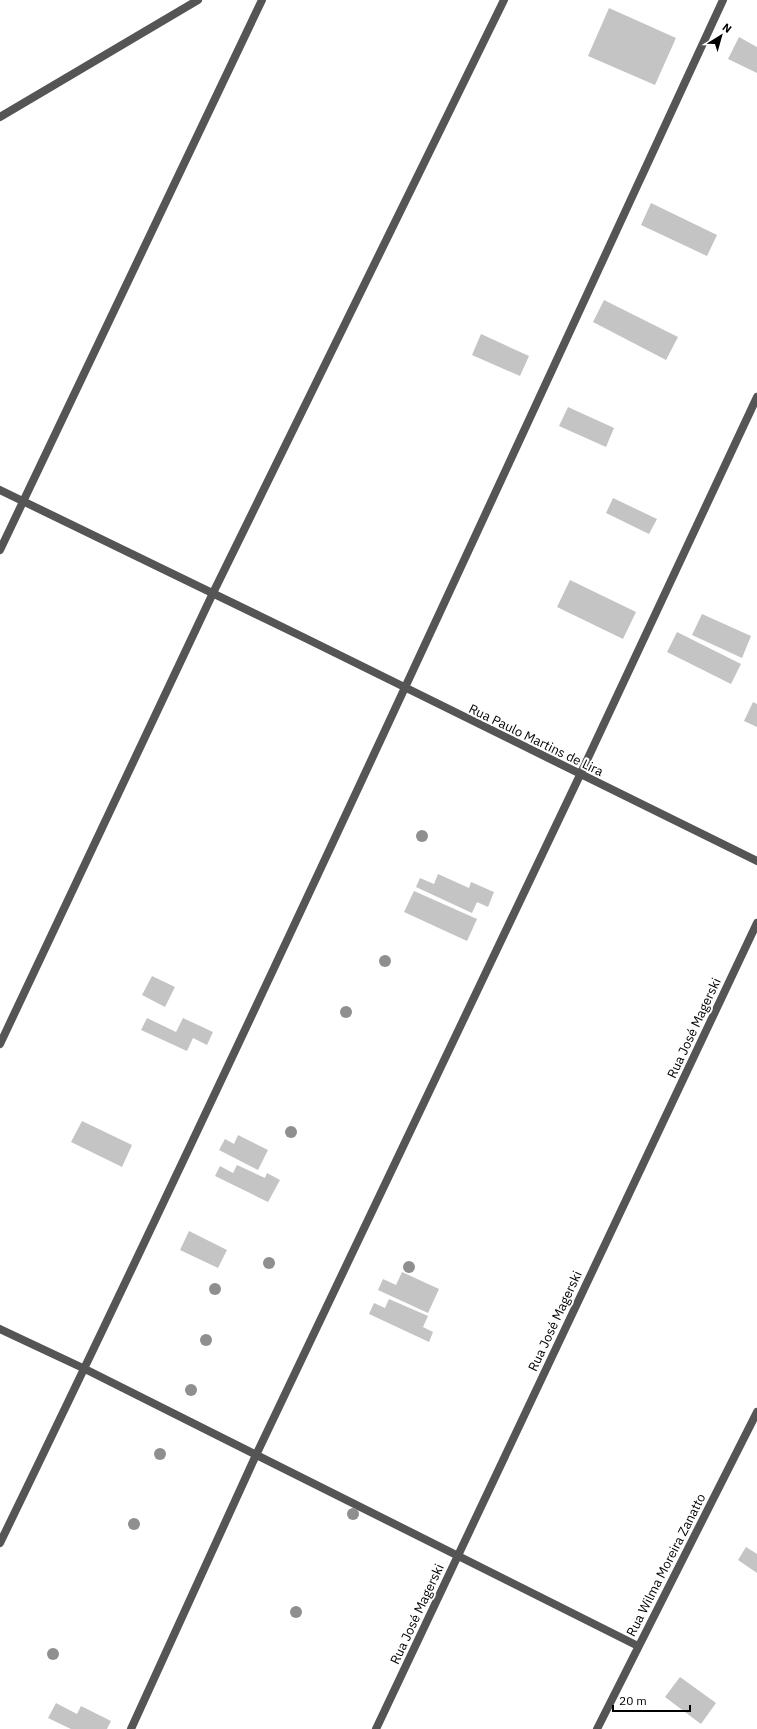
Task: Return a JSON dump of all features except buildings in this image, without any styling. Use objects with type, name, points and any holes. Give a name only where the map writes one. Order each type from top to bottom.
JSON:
[{"type":"street","points":[[0,117],[198,0]]},
{"type":"street","points":[[0,550],[262,0]]},
{"type":"street","points":[[0,1044],[214,593],[504,0]]},
{"type":"street","points":[[0,1543],[85,1369],[405,688],[723,0]]},
{"type":"street","points":[[131,1729],[256,1455],[580,775],[757,397]]},
{"type":"street","name":"Rua Paulo Martins de Lira","points":[[0,490],[214,593],[580,775],[757,861]]},
{"type":"street","name":"Rua José Magerski","points":[[376,1729],[757,923]]},
{"type":"street","points":[[0,1329],[85,1369],[638,1646]]},
{"type":"street","name":"Rua Wilma Moreira Zanatto","points":[[597,1729],[757,1412]]}]
